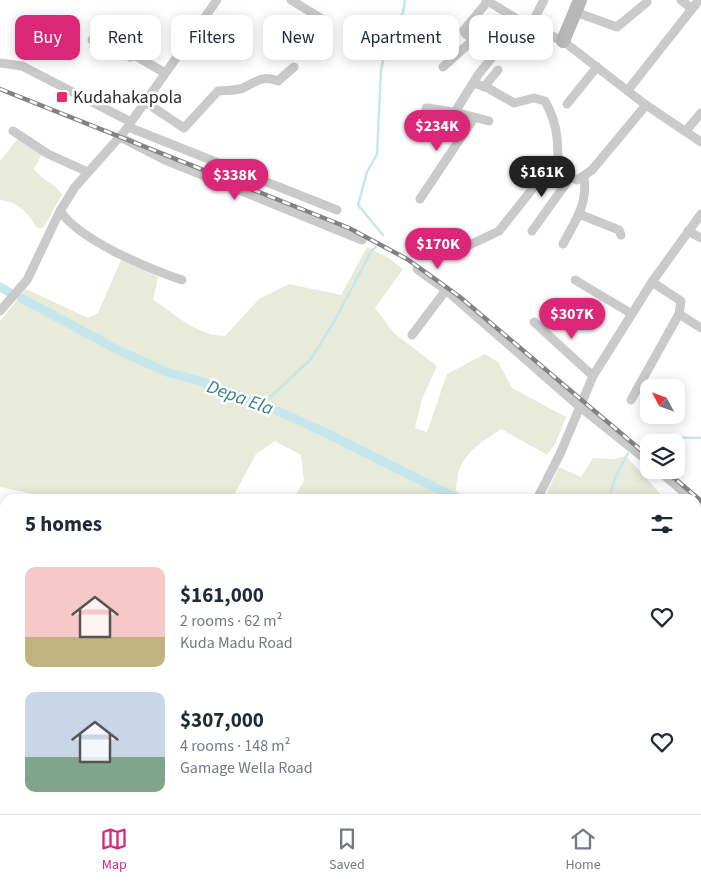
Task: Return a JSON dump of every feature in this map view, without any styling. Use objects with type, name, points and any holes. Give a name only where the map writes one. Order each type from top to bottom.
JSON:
[{"type":"street","points":[[0,311],[27,280],[60,211],[88,172],[130,124],[217,0]]},
{"type":"street","points":[[291,0],[316,15]]},
{"type":"street","points":[[536,15],[544,0]]},
{"type":"street","points":[[681,0],[692,9]]},
{"type":"street","points":[[628,90],[699,0]]},
{"type":"street","points":[[476,15],[487,1],[510,15]]},
{"type":"street","points":[[562,40],[578,6],[617,27],[647,2]]},
{"type":"street","points":[[469,24],[464,30],[469,36]]},
{"type":"street","points":[[553,36],[562,40],[646,105],[701,142]]},
{"type":"street","points":[[444,67],[469,44]]},
{"type":"street","points":[[143,60],[165,73]]},
{"type":"street","points":[[455,112],[490,60]]},
{"type":"street","points":[[0,63],[22,66],[130,124],[336,210]]},
{"type":"street","points":[[145,102],[184,128],[218,91],[242,88],[256,79],[268,77],[278,81],[294,66]]},
{"type":"street","points":[[567,104],[597,67]]},
{"type":"street","points":[[484,87],[498,70]]},
{"type":"street","points":[[474,83],[514,103],[534,98],[545,101],[557,137],[556,159],[562,170],[570,178],[577,180],[592,170],[646,105]]},
{"type":"street","points":[[423,134],[428,108],[455,112],[489,121]]},
{"type":"street","points":[[686,131],[701,113]]},
{"type":"street","points":[[420,199],[474,118]]},
{"type":"street","points":[[13,131],[48,154],[88,172]]},
{"type":"street","points":[[120,137],[165,160],[362,240]]},
{"type":"street","points":[[463,248],[499,231],[556,159]]},
{"type":"street","points":[[563,244],[579,214],[586,192],[584,176]]},
{"type":"street","points":[[532,231],[570,178]]},
{"type":"street","points":[[60,211],[66,219],[103,245],[162,273],[182,280]]},
{"type":"street","points":[[579,214],[619,230],[621,235]]},
{"type":"street","points":[[539,494],[593,376],[652,282],[701,214]]},
{"type":"street","points":[[688,231],[701,238]]},
{"type":"street","points":[[417,269],[446,290],[580,407],[640,455]]},
{"type":"street","points":[[575,280],[632,314]]},
{"type":"street","points":[[631,400],[679,314],[682,301],[652,282]]},
{"type":"street","points":[[412,336],[446,290]]},
{"type":"street","points":[[679,314],[701,328]]},
{"type":"street","points":[[534,322],[593,376]]},
{"type":"street","points":[[669,479],[686,494]]},
{"type":"green space","points":[[23,132],[44,150],[34,169],[40,176],[56,187],[62,195],[43,228],[37,228],[18,206],[0,200],[0,161]]},
{"type":"green space","points":[[367,247],[387,257],[403,269],[375,308],[394,333],[437,366],[422,399],[415,428],[427,432],[447,374],[485,354],[498,362],[512,388],[566,417],[555,444],[547,455],[501,429],[476,447],[464,461],[457,479],[456,491],[462,494],[296,494],[304,481],[301,455],[275,441],[256,454],[235,494],[33,494],[0,487],[0,321],[26,289],[88,318],[98,313],[121,260],[158,277],[153,300],[196,328],[215,335],[225,336],[259,299],[289,284],[341,295]]},
{"type":"green space","points":[[626,456],[640,471],[640,479],[647,479],[660,494],[546,494],[559,467],[581,477],[593,458],[614,459]]},
{"type":"waterway","points":[[383,235],[358,205],[367,172],[377,154],[381,70],[387,41],[403,12],[405,0]]},
{"type":"waterway","points":[[263,404],[311,359],[335,320],[372,250],[376,247]]},
{"type":"waterway","name":"Depa Ela","points":[[0,287],[9,292]]},
{"type":"waterway","name":"Depa Ela","points":[[21,298],[118,350],[166,372],[197,380],[263,404],[448,494]]},
{"type":"waterway","points":[[685,438],[701,438]]},
{"type":"waterway","points":[[610,494],[615,478],[628,453]]},
{"type":"railway","points":[[0,89],[349,228],[407,259],[460,297],[640,449]]},
{"type":"railway","points":[[675,479],[693,494]]},
{"type":"place","name":"Kudahakapola","points":[[62,97]]}]
